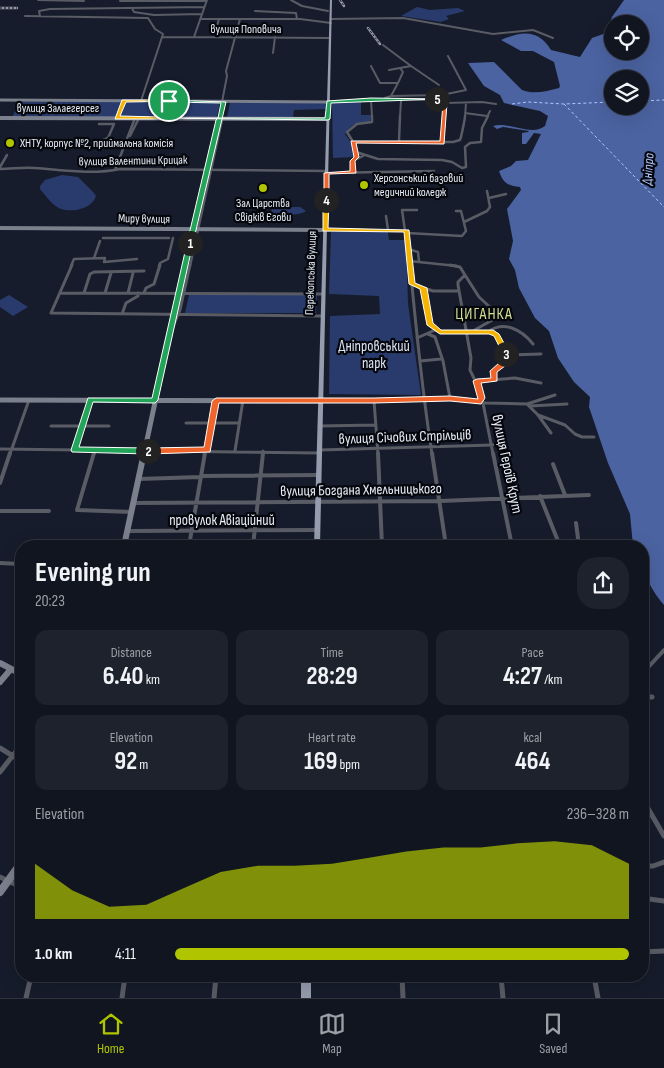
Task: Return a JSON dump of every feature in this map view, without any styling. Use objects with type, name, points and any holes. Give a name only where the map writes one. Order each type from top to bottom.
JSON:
[{"type":"main road","name":"Перекопська вулиця","points":[[317,540],[331,0]]},
{"type":"main road","points":[[306,982],[306,998]]},
{"type":"street","points":[[38,0],[84,1]]},
{"type":"street","points":[[56,9],[61,0]]},
{"type":"street","points":[[116,9],[120,0],[206,1],[194,37]]},
{"type":"street","points":[[132,8],[136,0]]},
{"type":"street","points":[[291,0],[302,6],[328,11]]},
{"type":"street","points":[[78,9],[84,1]]},
{"type":"street","points":[[40,16],[38,11],[56,9],[204,7]]},
{"type":"street","points":[[132,8],[134,12],[154,15],[202,14]]},
{"type":"street","points":[[255,11],[296,13],[296,19]]},
{"type":"street","points":[[25,16],[146,17],[155,29],[163,34],[141,101]]},
{"type":"street","points":[[200,19],[331,21],[403,18],[494,34],[533,30],[553,38]]},
{"type":"street","points":[[215,33],[219,19]]},
{"type":"street","points":[[170,332],[179,315],[184,294],[207,170],[218,120],[220,119],[227,76],[226,71],[240,19]]},
{"type":"street","name":"вулиця Поповича","points":[[162,37],[330,38]]},
{"type":"street","points":[[272,53],[275,37]]},
{"type":"street","points":[[383,45],[439,85]]},
{"type":"street","points":[[383,99],[391,96],[442,95],[466,90],[464,82],[448,56]]},
{"type":"street","points":[[371,66],[380,83],[398,83]]},
{"type":"street","points":[[389,70],[411,66]]},
{"type":"street","points":[[391,96],[403,72],[400,68]]},
{"type":"street","points":[[357,157],[353,142],[347,134],[348,130],[357,124],[372,121],[371,99]]},
{"type":"street","points":[[328,102],[371,99],[442,99],[445,103],[496,104]]},
{"type":"street","points":[[0,102],[19,100]]},
{"type":"street","points":[[0,102],[19,100]]},
{"type":"street","name":"вулиця Залаегерсег","points":[[19,100],[328,102]]},
{"type":"street","points":[[399,141],[401,100]]},
{"type":"street","name":"вулиця Залаегерсег","points":[[117,118],[124,101]]},
{"type":"street","points":[[442,142],[445,103]]},
{"type":"street","points":[[353,142],[454,142],[460,140],[462,137],[462,124],[465,120],[466,103]]},
{"type":"street","points":[[353,173],[352,161],[357,157],[363,156],[448,162],[460,168],[466,168],[465,147],[470,143],[481,142],[482,128],[490,111]]},
{"type":"street","points":[[465,113],[488,116]]},
{"type":"street","name":"вулиця Залаегерсег","points":[[0,118],[328,119]]},
{"type":"street","points":[[130,136],[137,118]]},
{"type":"street","points":[[115,170],[137,118]]},
{"type":"street","points":[[126,540],[173,314],[211,170],[222,120],[220,119]]},
{"type":"street","points":[[94,144],[108,138],[114,124],[99,124]]},
{"type":"street","points":[[356,152],[363,156]]},
{"type":"street","points":[[0,168],[7,155]]},
{"type":"street","points":[[400,160],[400,172]]},
{"type":"street","name":"вулиця Валентини Крицак","points":[[0,168],[33,168],[78,172],[115,170],[353,173],[434,171]]},
{"type":"street","points":[[456,211],[461,212],[464,222],[487,211],[490,207],[487,191]]},
{"type":"street","points":[[489,198],[506,194]]},
{"type":"street","points":[[417,210],[402,210],[406,231],[424,400],[445,540]]},
{"type":"street","points":[[386,216],[388,230]]},
{"type":"street","name":"Миру вулиця","points":[[0,228],[388,230],[453,237],[462,236],[466,231],[464,222]]},
{"type":"street","points":[[139,238],[141,228]]},
{"type":"street","points":[[94,258],[101,240],[169,238]]},
{"type":"street","points":[[144,293],[146,288],[154,284],[160,263],[168,259],[173,238]]},
{"type":"street","points":[[408,249],[418,252],[419,262]]},
{"type":"street","points":[[137,259],[104,262],[105,258],[74,259],[50,313],[322,316]]},
{"type":"street","points":[[409,261],[460,267],[480,297],[488,304],[495,317],[489,324],[473,331]]},
{"type":"street","points":[[84,293],[90,274],[94,272],[144,271]]},
{"type":"street","points":[[105,293],[111,273]]},
{"type":"street","points":[[128,293],[133,273]]},
{"type":"street","name":"вулиця Героїв Крут","points":[[465,275],[458,282],[471,358],[470,368],[477,381],[482,398],[481,401],[493,445],[501,498],[511,540]]},
{"type":"street","points":[[412,284],[433,291],[459,292]]},
{"type":"street","points":[[423,288],[430,324],[435,330],[440,332],[491,332],[496,335],[506,354],[502,364],[494,371],[495,380]]},
{"type":"street","points":[[60,293],[323,294]]},
{"type":"street","points":[[122,314],[126,303],[138,296],[138,293]]},
{"type":"street","points":[[491,332],[499,326],[520,331],[527,335],[533,344]]},
{"type":"street","points":[[417,338],[435,330]]},
{"type":"street","points":[[428,334],[435,337],[450,398]]},
{"type":"street","points":[[506,354],[541,354]]},
{"type":"street","points":[[420,361],[441,359]]},
{"type":"street","points":[[477,381],[515,378],[541,383]]},
{"type":"street","points":[[528,405],[555,395]]},
{"type":"street","points":[[0,400],[374,401],[450,398],[528,405],[567,404]]},
{"type":"street","points":[[0,483],[29,400]]},
{"type":"street","points":[[75,450],[90,400]]},
{"type":"street","points":[[235,451],[243,400]]},
{"type":"street","points":[[191,540],[200,476],[216,401]]},
{"type":"street","points":[[374,401],[382,540]]},
{"type":"street","points":[[528,405],[551,433]]},
{"type":"street","points":[[538,415],[565,425],[572,433],[579,436],[594,437]]},
{"type":"street","points":[[186,423],[238,423]]},
{"type":"street","points":[[319,426],[376,425]]},
{"type":"street","points":[[51,426],[109,426]]},
{"type":"street","name":"вулиця Січових Стрільців","points":[[0,449],[319,452],[493,445]]},
{"type":"street","points":[[95,451],[77,510],[132,512]]},
{"type":"street","points":[[253,540],[263,451]]},
{"type":"street","points":[[553,464],[565,495]]},
{"type":"street","points":[[138,479],[200,476],[319,475]]},
{"type":"street","name":"вулиця Богдана Хмельницького","points":[[133,503],[256,504],[380,500],[440,501],[589,495]]},
{"type":"street","points":[[540,496],[558,540]]},
{"type":"street","points":[[0,511],[49,511]]},
{"type":"street","points":[[576,523],[578,540]]},
{"type":"street","name":"провулок Авіаційний","points":[[128,531],[317,530]]},
{"type":"street","points":[[0,564],[15,564]]},
{"type":"street","points":[[649,669],[657,656],[664,650]]},
{"type":"street","points":[[0,662],[15,671]]},
{"type":"street","points":[[0,682],[11,669]]},
{"type":"street","points":[[0,748],[15,758]]},
{"type":"street","points":[[0,772],[15,752]]},
{"type":"street","points":[[649,807],[664,836]]},
{"type":"street","points":[[649,866],[664,862]]},
{"type":"street","points":[[0,892],[4,879],[15,868]]},
{"type":"street","points":[[649,899],[664,901]]},
{"type":"street","points":[[649,952],[664,951]]},
{"type":"street","points":[[26,998],[30,982]]},
{"type":"street","points":[[122,998],[124,982]]},
{"type":"street","points":[[214,998],[215,982]]},
{"type":"street","points":[[402,982],[403,998]]},
{"type":"street","points":[[502,982],[503,998]]},
{"type":"street","points":[[595,982],[598,998]]},
{"type":"green space","points":[[417,7],[430,10],[458,8],[465,11],[446,16],[449,19],[441,22],[401,16]]},
{"type":"green space","points":[[20,102],[220,102],[217,117],[12,117]]},
{"type":"green space","points":[[361,102],[361,115],[371,115],[370,122],[352,126],[345,134],[352,144],[355,157],[333,158],[332,103]]},
{"type":"green space","points":[[230,103],[326,103],[326,109],[294,110],[293,118],[227,117]]},
{"type":"green space","points":[[62,175],[78,177],[96,196],[94,201],[90,205],[73,210],[57,207],[48,199],[40,189],[40,186],[45,180]]},
{"type":"green space","points":[[300,207],[306,211],[289,215],[271,212],[272,208]]},
{"type":"green space","name":"Дніпровський парк","points":[[331,232],[388,232],[389,240],[406,240],[408,304],[421,395],[329,394],[330,316],[380,314],[379,296],[329,294]]},
{"type":"green space","points":[[9,295],[28,307],[13,316],[0,307],[0,300]]},
{"type":"green space","points":[[189,295],[317,295],[316,313],[185,313]]},
{"type":"water","name":"Дніпро","points":[[624,0],[664,0],[664,605],[649,583],[649,540],[632,540],[630,514],[608,463],[589,407],[590,397],[574,382],[558,358],[549,331],[535,318],[519,288],[515,270],[509,259],[513,241],[507,209],[521,190],[520,187],[506,183],[499,171],[511,166],[516,161],[528,160],[541,134],[534,133],[526,144],[522,144],[522,133],[529,131],[503,127],[497,129],[493,126],[506,125],[527,130],[539,129],[545,126],[548,116],[540,111],[504,103],[500,95],[484,86],[468,63],[494,62],[522,90],[540,92],[559,88],[560,86],[554,62],[533,51],[521,51],[501,40],[516,35],[535,35],[541,38],[551,50],[580,57],[592,38],[604,34],[604,60],[649,60],[649,15],[613,15]]},
{"type":"ferry route","points":[[649,101],[664,100]]},
{"type":"ferry route","points":[[512,104],[528,102],[564,104]]},
{"type":"ferry route","points":[[564,104],[604,102]]},
{"type":"ferry route","points":[[564,104],[664,207]]},
{"type":"railway","points":[[340,0],[344,6]]},
{"type":"railway","points":[[0,8],[17,8]]},
{"type":"railway","points":[[368,28],[380,44]]},
{"type":"place","name":"ХНТУ, корпус №2, приймальна комісія","points":[[10,143]]},
{"type":"place","name":"Херсонський базовий медичний коледж","points":[[364,185]]},
{"type":"place","name":"Зал Царства Свідків Єгови","points":[[263,188]]},
{"type":"district","name":"ЦИГАНКА","points":[[484,314]]},
{"type":"route","points":[[169,101],[124,101],[117,118],[220,119],[328,119],[328,102],[338,100],[444,100],[445,113],[442,142],[353,142],[357,157],[352,161],[353,173],[327,173],[325,230],[407,231],[412,284],[423,288],[430,324],[435,330],[440,332],[491,332],[496,335],[506,352],[507,356],[502,364],[493,372],[495,380],[477,381],[482,398],[481,401],[450,398],[374,401],[216,401],[208,450],[75,450],[90,400],[155,400],[173,314],[195,226],[218,120],[220,119],[224,102],[169,101]]}]
